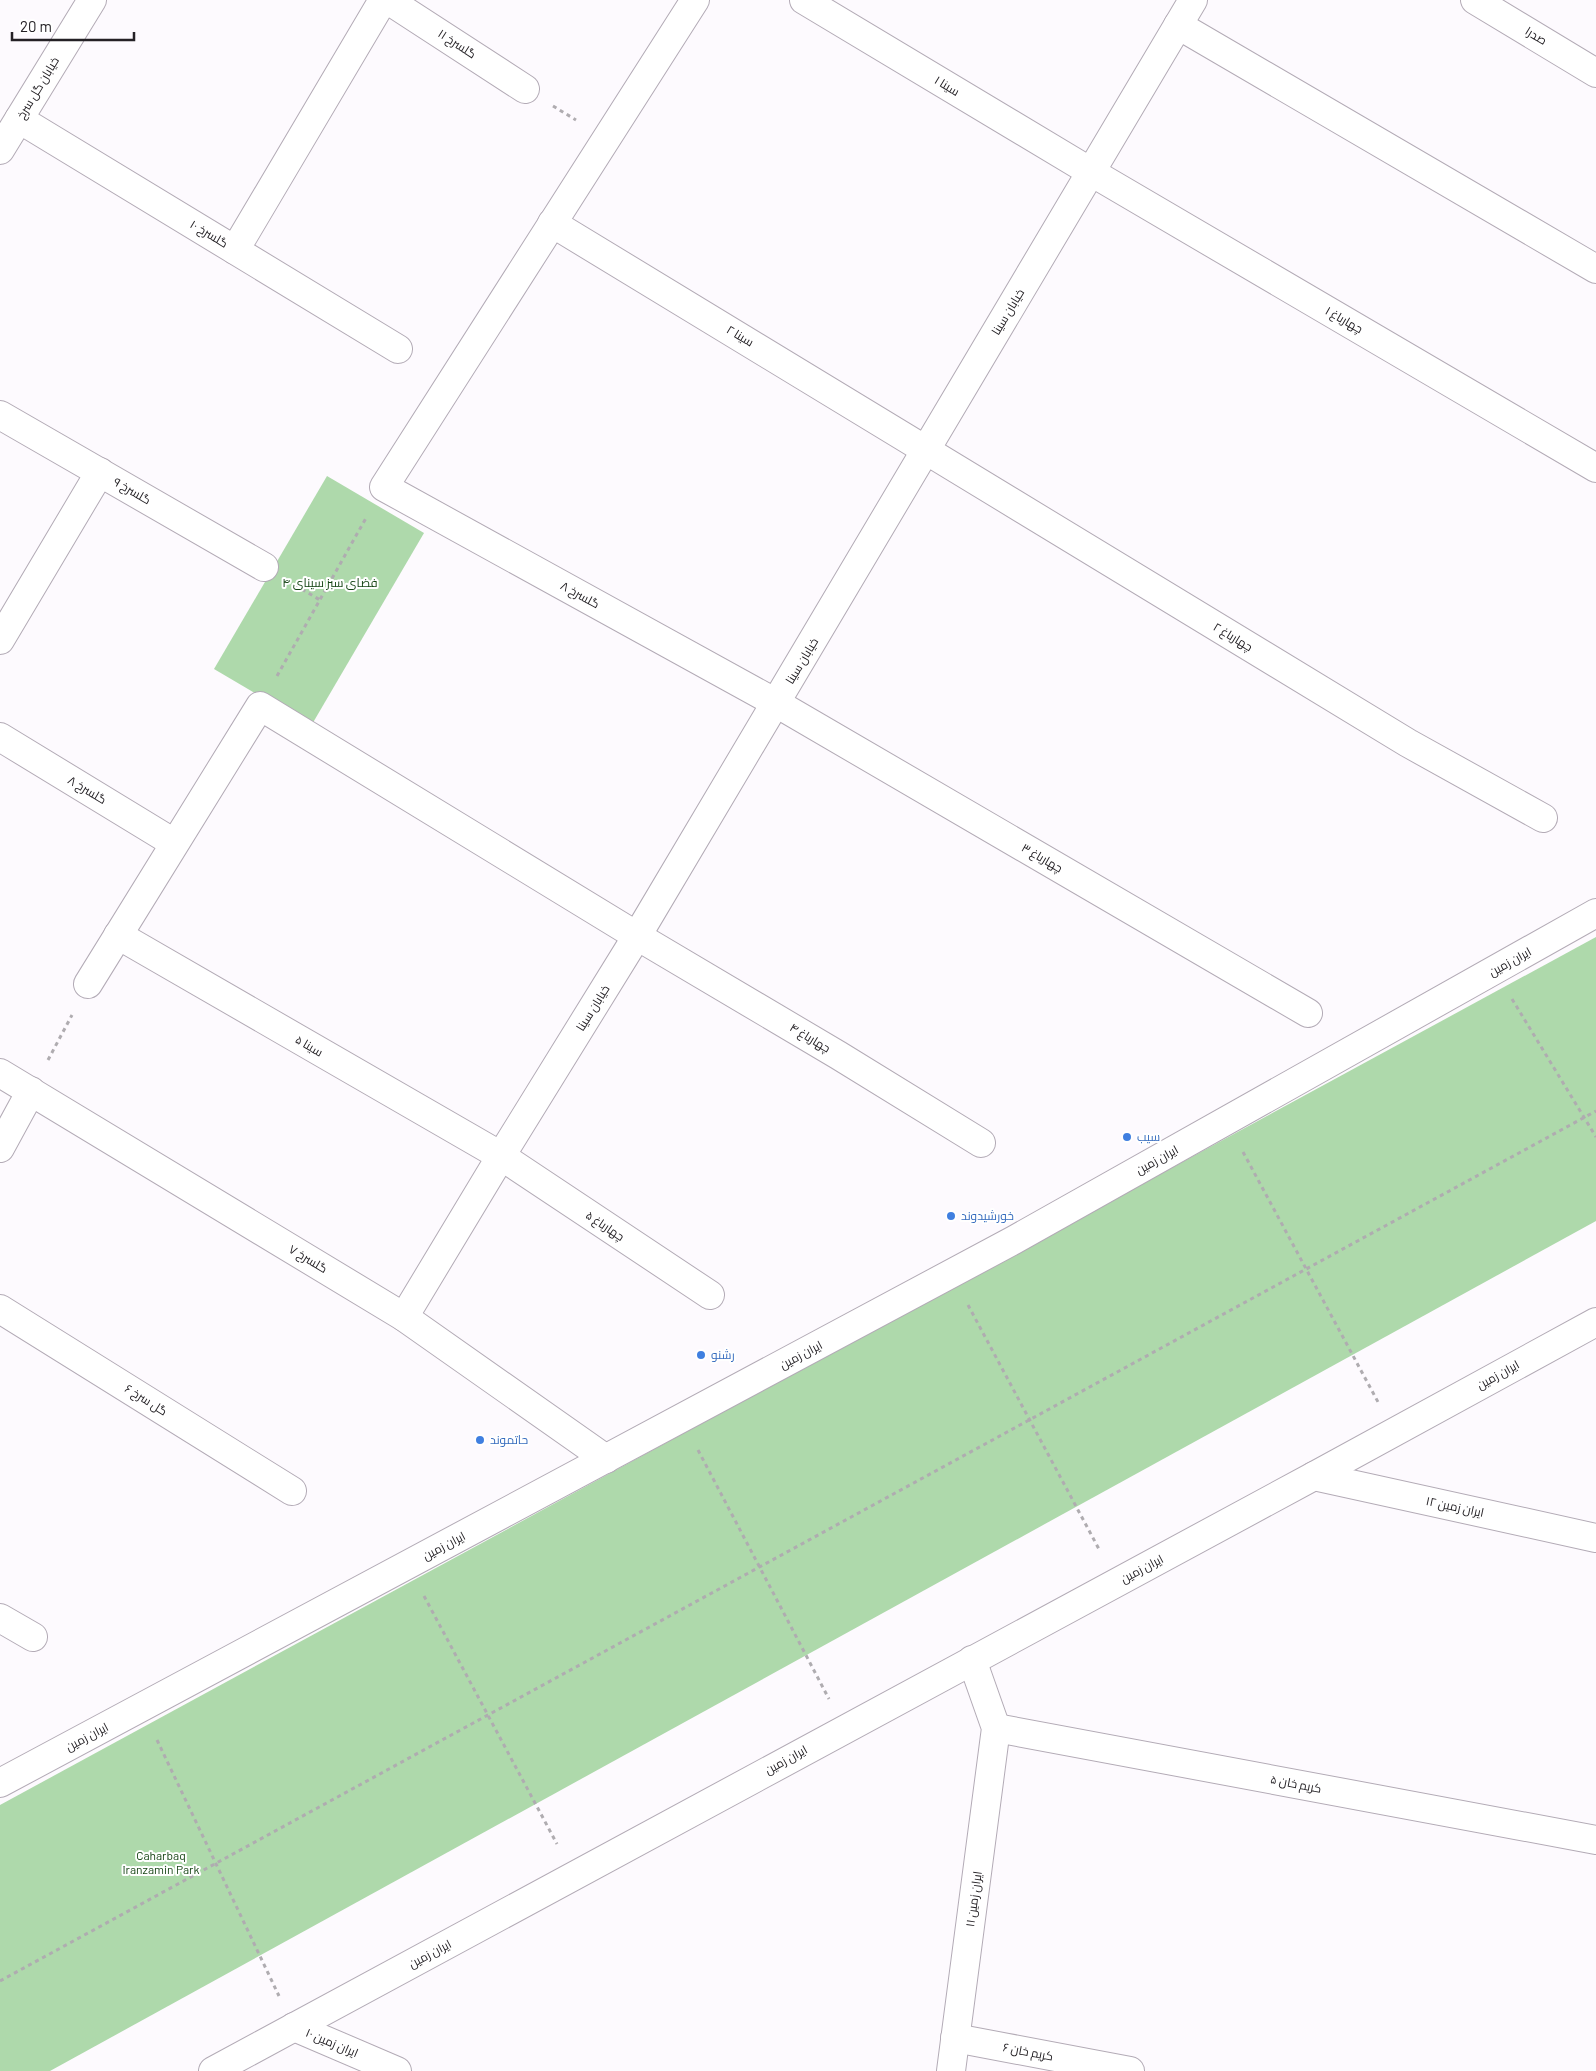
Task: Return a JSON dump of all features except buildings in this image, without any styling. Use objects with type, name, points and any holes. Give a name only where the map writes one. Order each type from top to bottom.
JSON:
[{"type":"street","name":"خیابان گل سرخ","points":[[0,150],[92,0]]},
{"type":"street","points":[[235,250],[383,0]]},
{"type":"street","name":"گلسرخ ۱۱","points":[[388,0],[525,89]]},
{"type":"street","points":[[384,487],[695,0]]},
{"type":"street","name":"سینا ۱","points":[[804,0],[1091,172]]},
{"type":"street","name":"خیابان سینا","points":[[404,1317],[637,936],[1193,0]]},
{"type":"street","name":"صدرا","points":[[1475,0],[1596,73]]},
{"type":"street","points":[[1178,25],[1596,269]]},
{"type":"street","name":"گلسرخ ۱۰","points":[[19,119],[398,349]]},
{"type":"street","name":"چهارباغ ۱","points":[[1091,172],[1596,468]]},
{"type":"street","name":"سینا ۲","points":[[552,223],[927,450]]},
{"type":"street","name":"گلسرخ ۹","points":[[0,415],[264,567]]},
{"type":"street","name":"چهارباغ ۲","points":[[927,450],[1408,743],[1543,818]]},
{"type":"street","points":[[0,640],[100,472]]},
{"type":"street","name":"گلسرخ ۸","points":[[384,487],[776,703]]},
{"type":"street","name":"چهارباغ ۳","points":[[776,703],[1308,1013]]},
{"type":"street","points":[[88,984],[260,706]]},
{"type":"street","name":"چهارباغ ۴","points":[[260,706],[637,936],[838,1055],[981,1144]]},
{"type":"street","name":"گلسرخ ۸","points":[[0,737],[174,843]]},
{"type":"street","name":"ایران زمین","points":[[0,1784],[952,1274],[1596,914]]},
{"type":"street","name":"سینا ۵","points":[[118,935],[501,1156]]},
{"type":"street","name":"گلسرخ ۷","points":[[0,1073],[404,1317],[606,1459]]},
{"type":"street","points":[[0,1148],[31,1091]]},
{"type":"street","name":"چهارباغ ۵","points":[[501,1156],[710,1295]]},
{"type":"street","name":"گل سرخ ۶","points":[[0,1308],[292,1490]]},
{"type":"street","name":"ایران زمین","points":[[213,2071],[1596,1322]]},
{"type":"street","name":"ایران زمین ۱۲","points":[[1314,1476],[1596,1538]]},
{"type":"street","points":[[0,1618],[32,1637]]},
{"type":"street","points":[[972,1660],[996,1728]]},
{"type":"street","name":"کریم خان ۵","points":[[996,1728],[1596,1840]]},
{"type":"street","name":"ایران زمین ۱۱","points":[[950,2071],[996,1728]]},
{"type":"street","name":"ایران زمین ۱۰","points":[[294,2027],[397,2071]]},
{"type":"street","name":"کریم خان ۶","points":[[955,2038],[1130,2071]]},
{"type":"path","points":[[525,89],[606,138]]},
{"type":"path","points":[[260,706],[384,487]]},
{"type":"path","points":[[1494,971],[1596,1137]]},
{"type":"path","points":[[31,1091],[88,984]]},
{"type":"path","points":[[0,1981],[487,1714],[1596,1112]]},
{"type":"path","points":[[1226,1121],[1394,1432]]},
{"type":"path","points":[[952,1274],[1117,1582]]},
{"type":"path","points":[[682,1419],[844,1729]]},
{"type":"path","points":[[407,1566],[574,1875]]},
{"type":"path","points":[[141,1708],[294,2027]]},
{"type":"green space","name":"فضای سبز سینای ۴","points":[[327,476],[424,533],[311,726],[214,669]]},
{"type":"green space","name":"Caharbaq Iranzamin Park","points":[[1596,937],[1596,1221],[50,2071],[0,2071],[0,1805]]},
{"type":"place","name":"سیب","points":[[1127,1137]]},
{"type":"place","name":"خورشیدوند","points":[[951,1216]]},
{"type":"place","name":"رشنو","points":[[701,1355]]},
{"type":"place","name":"حاتموند","points":[[480,1440]]}]
